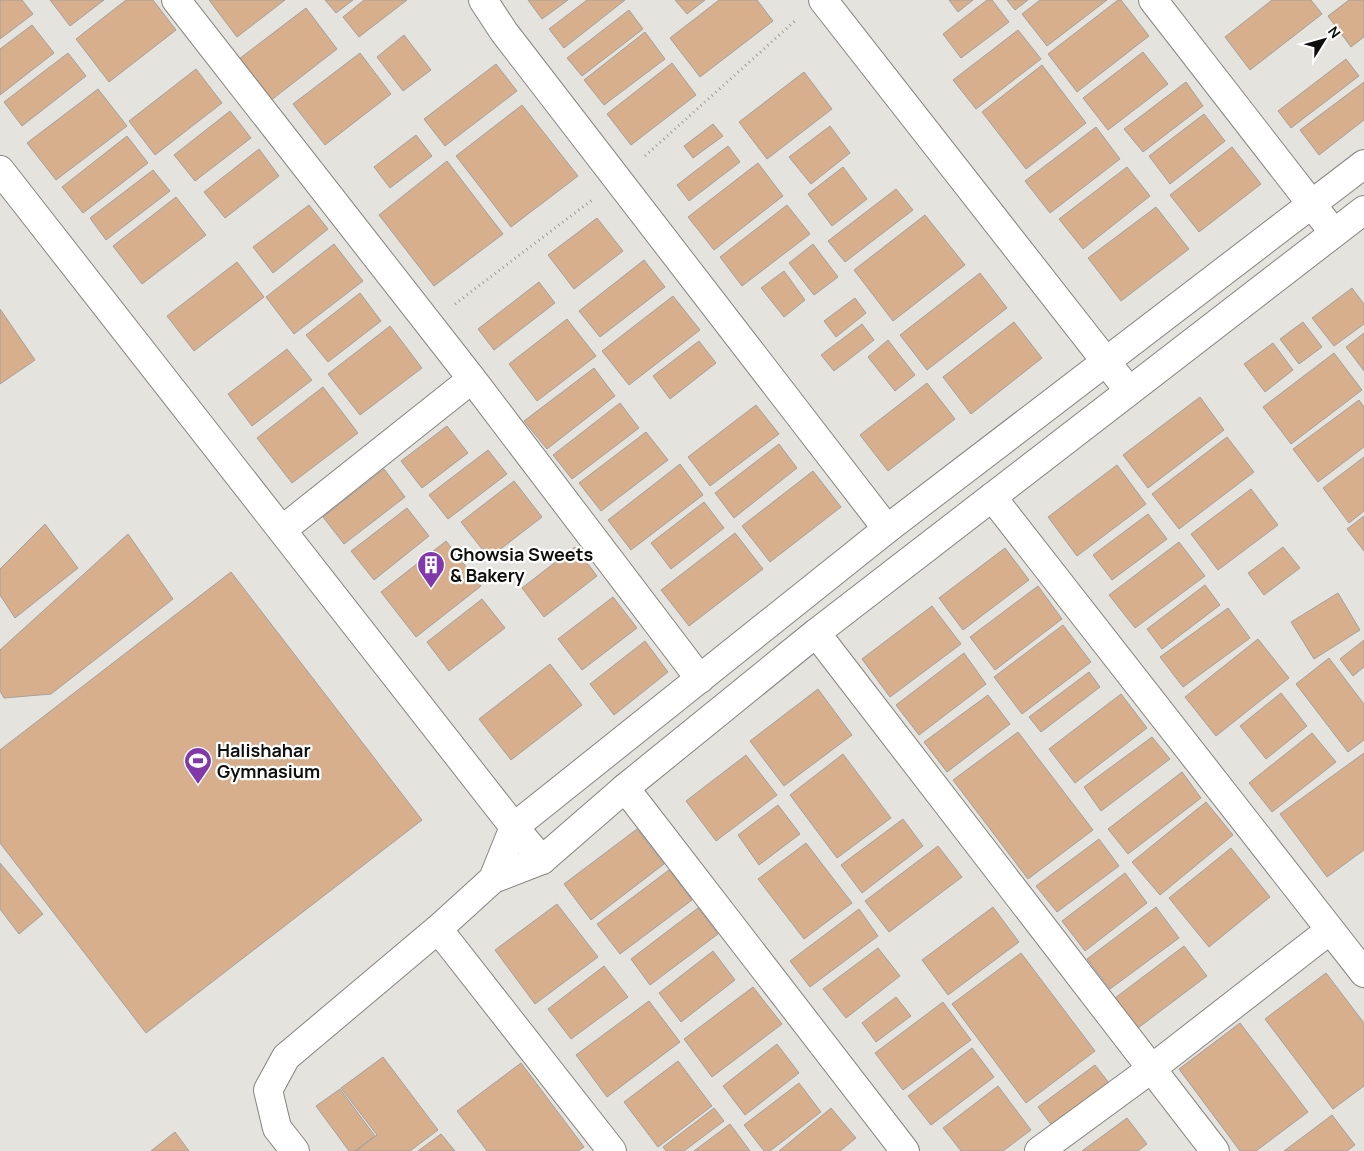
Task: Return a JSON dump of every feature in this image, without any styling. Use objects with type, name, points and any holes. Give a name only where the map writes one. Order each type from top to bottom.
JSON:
[{"type":"street","points":[[176,0],[472,379],[700,679]]},
{"type":"street","points":[[483,0],[504,32],[887,529]]},
{"type":"street","points":[[822,0],[1129,391]]},
{"type":"street","points":[[1153,0],[1334,233]]},
{"type":"street","points":[[493,879],[514,827],[887,529],[1364,164]]},
{"type":"street","points":[[0,170],[514,827],[542,860]]},
{"type":"street","points":[[295,1151],[277,1128],[268,1090],[286,1056],[438,929],[493,879],[542,860],[625,788],[816,633],[1364,210]]},
{"type":"street","points":[[282,530],[472,379]]},
{"type":"street","points":[[992,497],[1364,973]]},
{"type":"street","points":[[816,633],[1215,1151]]},
{"type":"street","points":[[625,788],[905,1151]]},
{"type":"street","points":[[438,929],[612,1151]]},
{"type":"street","points":[[1039,1151],[1151,1069],[1330,930]]},
{"type":"building","points":[[0,0],[22,0],[33,14],[0,39]]},
{"type":"building","points":[[50,0],[104,0],[70,26]]},
{"type":"building","points":[[126,0],[153,0],[176,30],[109,82],[76,39]]},
{"type":"building","points":[[209,0],[285,0],[237,37]]},
{"type":"building","points":[[325,0],[353,0],[336,13]]},
{"type":"building","points":[[364,0],[407,0],[359,37],[343,17]]},
{"type":"building","points":[[528,0],[568,0],[542,19]]},
{"type":"building","points":[[587,0],[625,0],[564,48],[549,29]]},
{"type":"building","points":[[675,0],[705,0],[687,14]]},
{"type":"building","points":[[719,0],[757,0],[773,21],[700,77],[670,38]]},
{"type":"building","points":[[949,0],[973,0],[958,12]]},
{"type":"building","points":[[987,0],[992,0],[1009,22],[961,58],[943,34]]},
{"type":"building","points":[[1007,0],[1028,0],[1015,10]]},
{"type":"building","points":[[1040,0],[1107,0],[1047,46],[1022,14]]},
{"type":"building","points":[[1118,0],[1121,0],[1149,36],[1077,92],[1048,54]]},
{"type":"building","points":[[1272,0],[1311,0],[1322,14],[1250,70],[1225,37]]},
{"type":"building","points":[[1349,0],[1364,0],[1364,37],[1351,47],[1328,16]]},
{"type":"building","points":[[306,8],[337,49],[270,101],[239,59]]},
{"type":"building","points":[[629,10],[643,29],[582,76],[567,58]]},
{"type":"building","points":[[32,25],[54,53],[0,95],[0,49]]},
{"type":"building","points":[[1018,30],[1041,59],[976,109],[953,80]]},
{"type":"building","points":[[645,32],[665,59],[604,105],[584,80]]},
{"type":"building","points":[[404,35],[431,70],[403,91],[377,57]]},
{"type":"building","points":[[1143,52],[1168,84],[1108,130],[1083,98]]},
{"type":"building","points":[[68,53],[86,76],[22,126],[4,102]]},
{"type":"building","points":[[360,53],[391,94],[325,145],[293,104]]},
{"type":"building","points":[[1346,59],[1359,76],[1291,128],[1278,111]]},
{"type":"building","points":[[672,63],[696,95],[631,145],[607,114]]},
{"type":"building","points":[[496,64],[517,91],[445,146],[424,119]]},
{"type":"building","points":[[1042,65],[1086,123],[1026,169],[982,112]]},
{"type":"building","points":[[196,69],[222,103],[155,155],[129,121]]},
{"type":"building","points":[[804,72],[832,109],[767,159],[739,122]]},
{"type":"building","points":[[1186,82],[1203,106],[1143,152],[1124,129]]},
{"type":"building","points":[[1364,82],[1364,120],[1319,155],[1300,130]]},
{"type":"building","points":[[98,89],[127,126],[56,180],[27,143]]},
{"type":"building","points":[[522,105],[578,176],[511,227],[456,156]]},
{"type":"building","points":[[230,111],[251,138],[195,181],[174,155]]},
{"type":"building","points":[[1204,114],[1225,141],[1170,184],[1149,156]]},
{"type":"building","points":[[713,124],[723,136],[693,158],[684,146]]},
{"type":"building","points":[[830,126],[850,153],[811,184],[789,157]]},
{"type":"building","points":[[1096,127],[1120,159],[1050,213],[1025,181]]},
{"type":"building","points":[[416,135],[432,156],[390,188],[374,167]]},
{"type":"building","points":[[127,136],[148,163],[83,213],[62,187]]},
{"type":"building","points":[[728,146],[740,162],[689,201],[677,185]]},
{"type":"building","points":[[1232,147],[1261,184],[1199,232],[1170,195]]},
{"type":"building","points":[[259,149],[279,176],[225,218],[204,192]]},
{"type":"building","points":[[447,161],[503,234],[434,286],[379,215]]},
{"type":"building","points":[[758,163],[783,196],[714,250],[688,217]]},
{"type":"building","points":[[843,167],[867,199],[832,226],[808,194]]},
{"type":"building","points":[[1127,167],[1150,196],[1083,249],[1059,219]]},
{"type":"building","points":[[153,170],[170,191],[106,240],[90,218]]},
{"type":"building","points":[[896,189],[913,210],[845,262],[828,241]]},
{"type":"building","points":[[176,197],[206,235],[142,284],[113,246]]},
{"type":"building","points":[[309,205],[328,229],[273,273],[253,247]]},
{"type":"building","points":[[787,205],[810,234],[742,286],[720,257]]},
{"type":"building","points":[[1156,207],[1189,249],[1121,301],[1088,258]]},
{"type":"building","points":[[925,215],[965,265],[893,321],[854,270]]},
{"type":"building","points":[[597,218],[623,251],[574,289],[548,255]]},
{"type":"building","points":[[334,244],[363,281],[294,334],[266,297]]},
{"type":"building","points":[[813,244],[838,277],[814,295],[789,263]]},
{"type":"building","points":[[644,260],[665,287],[600,337],[579,311]]},
{"type":"building","points":[[237,262],[264,297],[194,351],[167,316]]},
{"type":"building","points":[[784,271],[805,300],[784,317],[761,288]]},
{"type":"building","points":[[980,273],[1007,308],[927,370],[900,335]]},
{"type":"building","points":[[539,282],[555,303],[494,350],[478,329]]},
{"type":"building","points":[[1352,288],[1364,304],[1364,324],[1334,346],[1312,318]]},
{"type":"building","points":[[360,293],[381,321],[328,362],[306,335]]},
{"type":"building","points":[[673,296],[700,330],[629,385],[602,351]]},
{"type":"building","points":[[855,298],[866,313],[836,337],[824,321]]},
{"type":"building","points":[[0,309],[35,360],[0,384]]},
{"type":"building","points":[[567,319],[596,356],[537,401],[509,364]]},
{"type":"building","points":[[1014,322],[1042,358],[971,414],[943,377]]},
{"type":"building","points":[[1303,322],[1322,347],[1299,364],[1280,339]]},
{"type":"building","points":[[862,324],[874,340],[834,371],[821,355]]},
{"type":"building","points":[[390,326],[422,368],[360,415],[328,374]]},
{"type":"building","points":[[1364,333],[1364,371],[1346,347]]},
{"type":"building","points":[[888,340],[915,375],[895,391],[868,357]]},
{"type":"building","points":[[699,341],[716,363],[670,399],[653,376]]},
{"type":"building","points":[[1273,343],[1293,370],[1265,392],[1244,364]]},
{"type":"building","points":[[287,349],[312,380],[252,426],[228,394]]},
{"type":"building","points":[[1334,353],[1362,390],[1291,444],[1263,407]]},
{"type":"building","points":[[594,368],[615,396],[547,449],[524,421]]},
{"type":"building","points":[[927,383],[955,419],[888,471],[860,435]]},
{"type":"building","points":[[323,387],[358,433],[292,483],[257,438]]},
{"type":"building","points":[[1200,397],[1224,430],[1148,488],[1123,455]]},
{"type":"building","points":[[1359,400],[1364,407],[1364,447],[1318,482],[1293,449]]},
{"type":"building","points":[[620,403],[639,428],[572,479],[553,455]]},
{"type":"building","points":[[756,405],[779,434],[710,486],[688,457]]},
{"type":"building","points":[[447,426],[468,453],[422,488],[401,461]]},
{"type":"building","points":[[646,432],[668,460],[601,511],[579,483]]},
{"type":"building","points":[[1227,437],[1254,472],[1179,529],[1152,494]]},
{"type":"building","points":[[779,444],[797,468],[734,518],[715,493]]},
{"type":"building","points":[[488,450],[507,474],[448,519],[429,495]]},
{"type":"building","points":[[1364,457],[1364,511],[1349,523],[1323,488]]},
{"type":"building","points":[[680,464],[703,495],[631,550],[608,520]]},
{"type":"building","points":[[1117,465],[1146,504],[1077,556],[1048,517]]},
{"type":"building","points":[[384,469],[405,497],[344,544],[323,517]]},
{"type":"building","points":[[813,471],[841,507],[770,562],[742,526]]},
{"type":"building","points":[[514,481],[542,517],[489,558],[461,522]]},
{"type":"building","points":[[1251,489],[1278,525],[1218,570],[1191,534]]},
{"type":"building","points":[[704,502],[724,528],[671,569],[651,543]]},
{"type":"building","points":[[407,508],[429,536],[374,580],[351,551]]},
{"type":"building","points":[[1148,514],[1167,539],[1112,580],[1093,555]]},
{"type":"building","points":[[1364,516],[1364,551],[1347,529]]},
{"type":"building","points":[[45,524],[78,568],[15,618],[0,595],[0,569]]},
{"type":"building","points":[[735,533],[763,569],[689,626],[661,590]]},
{"type":"building","points":[[128,534],[173,599],[51,694],[4,698],[0,691],[0,650]]},
{"type":"building","name":"Ghowsia Sweets & Bakery","points":[[446,541],[481,586],[416,637],[381,592]]},
{"type":"building","points":[[1179,542],[1205,576],[1135,628],[1109,595]]},
{"type":"building","points":[[575,547],[597,576],[544,617],[522,588]]},
{"type":"building","points":[[1283,547],[1300,568],[1264,595],[1248,573]]},
{"type":"building","points":[[1005,548],[1029,580],[963,630],[939,598]]},
{"type":"building","name":"Halishahar Gymnasium","points":[[231,572],[422,820],[146,1033],[0,843],[0,750]]},
{"type":"building","points":[[1205,585],[1220,605],[1162,649],[1147,629]]},
{"type":"building","points":[[1038,586],[1062,619],[995,670],[970,637]]},
{"type":"building","points":[[1338,593],[1360,630],[1314,659],[1291,622]]},
{"type":"building","points":[[613,597],[637,628],[582,670],[558,639]]},
{"type":"building","points":[[482,599],[505,628],[449,671],[427,642]]},
{"type":"building","points":[[932,606],[961,644],[890,697],[862,659]]},
{"type":"building","points":[[1228,608],[1250,638],[1183,687],[1160,657]]},
{"type":"building","points":[[1063,625],[1091,662],[1022,714],[994,677]]},
{"type":"building","points":[[1258,639],[1289,678],[1216,736],[1185,697]]},
{"type":"building","points":[[1364,640],[1364,667],[1353,676],[1340,659]]},
{"type":"building","points":[[645,641],[668,672],[614,715],[590,684]]},
{"type":"building","points":[[964,653],[986,684],[919,735],[896,705]]},
{"type":"building","points":[[1329,658],[1364,704],[1364,740],[1348,752],[1296,684]]},
{"type":"building","points":[[550,664],[582,705],[511,760],[479,719]]},
{"type":"building","points":[[1089,672],[1100,687],[1041,732],[1029,717]]},
{"type":"building","points":[[818,689],[852,735],[784,786],[750,741]]},
{"type":"building","points":[[1281,693],[1307,726],[1266,759],[1240,726]]},
{"type":"building","points":[[1121,694],[1147,728],[1075,783],[1049,749]]},
{"type":"building","points":[[988,695],[1010,724],[947,772],[924,742]]},
{"type":"building","points":[[1018,732],[1093,830],[1028,879],[953,780]]},
{"type":"building","points":[[1312,733],[1336,762],[1272,812],[1249,783]]},
{"type":"building","points":[[1152,737],[1170,759],[1101,811],[1084,787]]},
{"type":"building","points":[[1364,753],[1364,850],[1327,877],[1280,814]]},
{"type":"building","points":[[843,754],[891,818],[837,858],[790,795]]},
{"type":"building","points":[[746,755],[777,795],[716,841],[686,801]]},
{"type":"building","points":[[1182,772],[1201,798],[1128,854],[1108,829]]},
{"type":"building","points":[[1206,802],[1233,835],[1160,895],[1132,862]]},
{"type":"building","points":[[778,805],[800,834],[759,865],[738,835]]},
{"type":"building","points":[[903,819],[923,846],[862,893],[841,865]]},
{"type":"building","points":[[637,829],[664,864],[591,920],[564,884]]},
{"type":"building","points":[[1099,839],[1119,866],[1057,912],[1036,886]]},
{"type":"building","points":[[806,843],[852,903],[804,939],[758,879]]},
{"type":"building","points":[[938,846],[962,877],[889,932],[865,901]]},
{"type":"building","points":[[1231,848],[1270,897],[1209,947],[1169,898]]},
{"type":"building","points":[[0,863],[43,914],[19,934],[0,909]]},
{"type":"building","points":[[669,870],[692,900],[620,954],[597,924]]},
{"type":"building","points":[[1125,873],[1147,903],[1085,951],[1062,921]]},
{"type":"building","points":[[557,904],[598,957],[535,1004],[495,950]]},
{"type":"building","points":[[993,907],[1019,942],[948,995],[922,960]]},
{"type":"building","points":[[1156,907],[1179,938],[1110,989],[1087,959]]},
{"type":"building","points":[[698,908],[718,934],[650,985],[631,959]]},
{"type":"building","points":[[859,909],[878,936],[810,987],[790,961]]},
{"type":"building","points":[[1184,946],[1207,976],[1138,1028],[1115,998]]},
{"type":"building","points":[[878,948],[900,976],[846,1018],[823,989]]},
{"type":"building","points":[[713,951],[735,980],[681,1022],[659,993]]},
{"type":"building","points":[[1021,953],[1095,1051],[1026,1103],[952,1004]]},
{"type":"building","points":[[604,966],[628,997],[571,1039],[548,1009]]},
{"type":"building","points":[[1326,973],[1364,1023],[1364,1086],[1333,1109],[1265,1019]]},
{"type":"building","points":[[753,987],[782,1024],[712,1077],[684,1039]]},
{"type":"building","points":[[896,997],[911,1016],[876,1042],[862,1023]]},
{"type":"building","points":[[649,1001],[680,1042],[607,1097],[576,1055]]},
{"type":"building","points":[[943,1002],[971,1040],[903,1090],[875,1053]]},
{"type":"building","points":[[1240,1023],[1308,1112],[1256,1151],[1240,1151],[1179,1069]]},
{"type":"building","points":[[777,1044],[799,1073],[745,1115],[723,1086]]},
{"type":"building","points":[[972,1048],[994,1077],[931,1125],[908,1096]]},
{"type":"building","points":[[383,1057],[438,1130],[410,1151],[356,1151],[377,1135],[341,1088]]},
{"type":"building","points":[[678,1061],[712,1106],[658,1147],[624,1102]]},
{"type":"building","points":[[521,1063],[584,1147],[578,1151],[487,1151],[457,1111]]},
{"type":"building","points":[[1095,1065],[1113,1088],[1056,1131],[1038,1107]]},
{"type":"building","points":[[799,1083],[821,1112],[770,1151],[764,1151],[744,1125]]},
{"type":"building","points":[[998,1086],[1031,1130],[1003,1151],[961,1151],[943,1128]]},
{"type":"building","points":[[340,1089],[375,1136],[355,1151],[349,1151],[316,1106]]},
{"type":"building","points":[[714,1108],[724,1121],[684,1151],[666,1151],[663,1147]]},
{"type":"building","points":[[831,1108],[856,1138],[840,1151],[779,1151]]},
{"type":"building","points":[[1332,1115],[1355,1145],[1347,1151],[1284,1151]]},
{"type":"building","points":[[1127,1118],[1147,1144],[1138,1151],[1082,1151]]},
{"type":"building","points":[[730,1124],[750,1151],[694,1151]]},
{"type":"building","points":[[175,1132],[189,1151],[151,1151]]},
{"type":"building","points":[[441,1134],[455,1151],[418,1151]]},
{"type":"place","name":"Ghowsia Sweets & Bakery","points":[[431,589]]},
{"type":"place","name":"Halishahar Gymnasium","points":[[198,785]]}]
